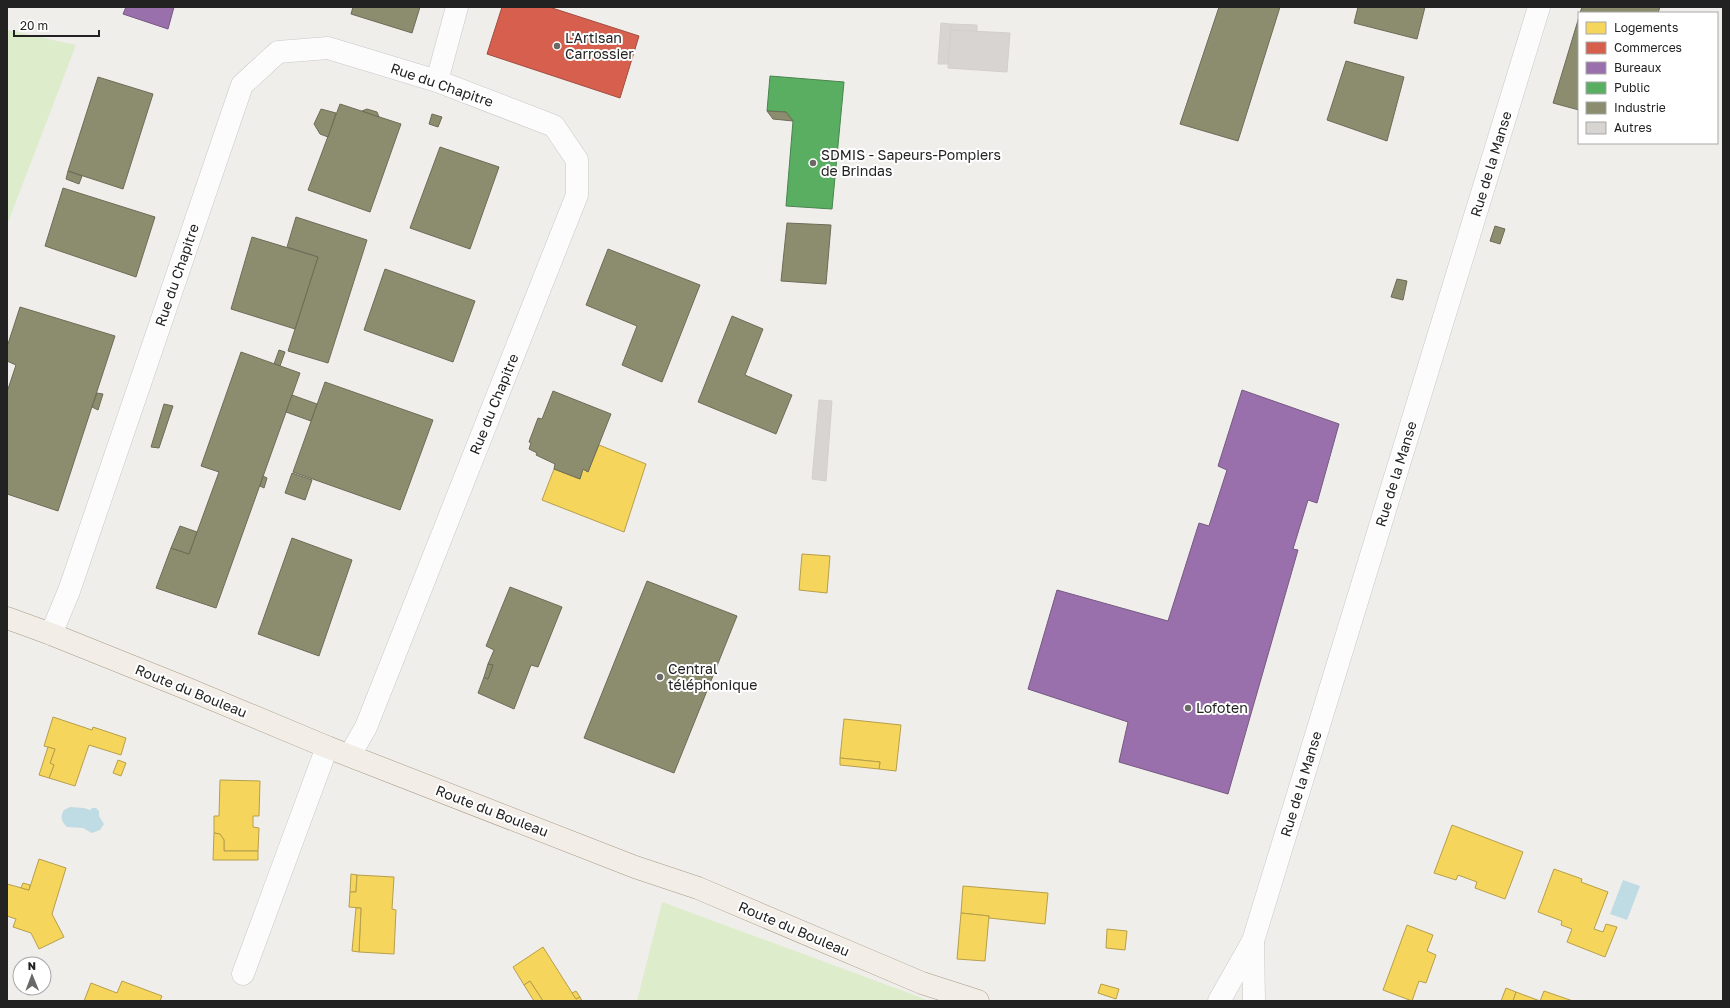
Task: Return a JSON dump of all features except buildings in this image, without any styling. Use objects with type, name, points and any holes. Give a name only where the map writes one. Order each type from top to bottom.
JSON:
[{"type":"main road","name":"Route du Bouleau","points":[[7,618],[51,634],[350,756],[628,864],[698,888],[922,983],[978,1001]]},
{"type":"street","points":[[437,81],[457,7]]},
{"type":"street","name":"Rue de la Manse","points":[[1253,941],[1539,7]]},
{"type":"street","name":"Rue du Chapitre","points":[[51,634],[69,591],[242,85],[278,52],[328,48],[437,81],[554,126],[577,160],[577,195],[366,727],[350,756]]},
{"type":"street","points":[[243,974],[327,747]]},
{"type":"street","points":[[1219,1001],[1253,941]]},
{"type":"street","points":[[1253,941],[1254,1001]]},
{"type":"green space","points":[[7,30],[76,45],[7,225]]},
{"type":"green space","points":[[662,902],[917,996],[929,1001],[637,1001]]},
{"type":"water","points":[[70,807],[90,810],[92,808],[96,808],[99,811],[99,816],[104,824],[100,830],[92,833],[83,828],[67,827],[62,821],[62,814],[64,810]]},
{"type":"water","points":[[1623,880],[1640,886],[1627,920],[1610,914]]},
{"type":"place","name":"L'Artisan Carrossier","points":[[557,46]]},
{"type":"place","name":"SDMIS - Sapeurs-Pompiers de Brindas","points":[[813,163]]},
{"type":"place","name":"Central téléphonique","points":[[660,677]]},
{"type":"place","name":"Lofoten","points":[[1188,708]]}]
